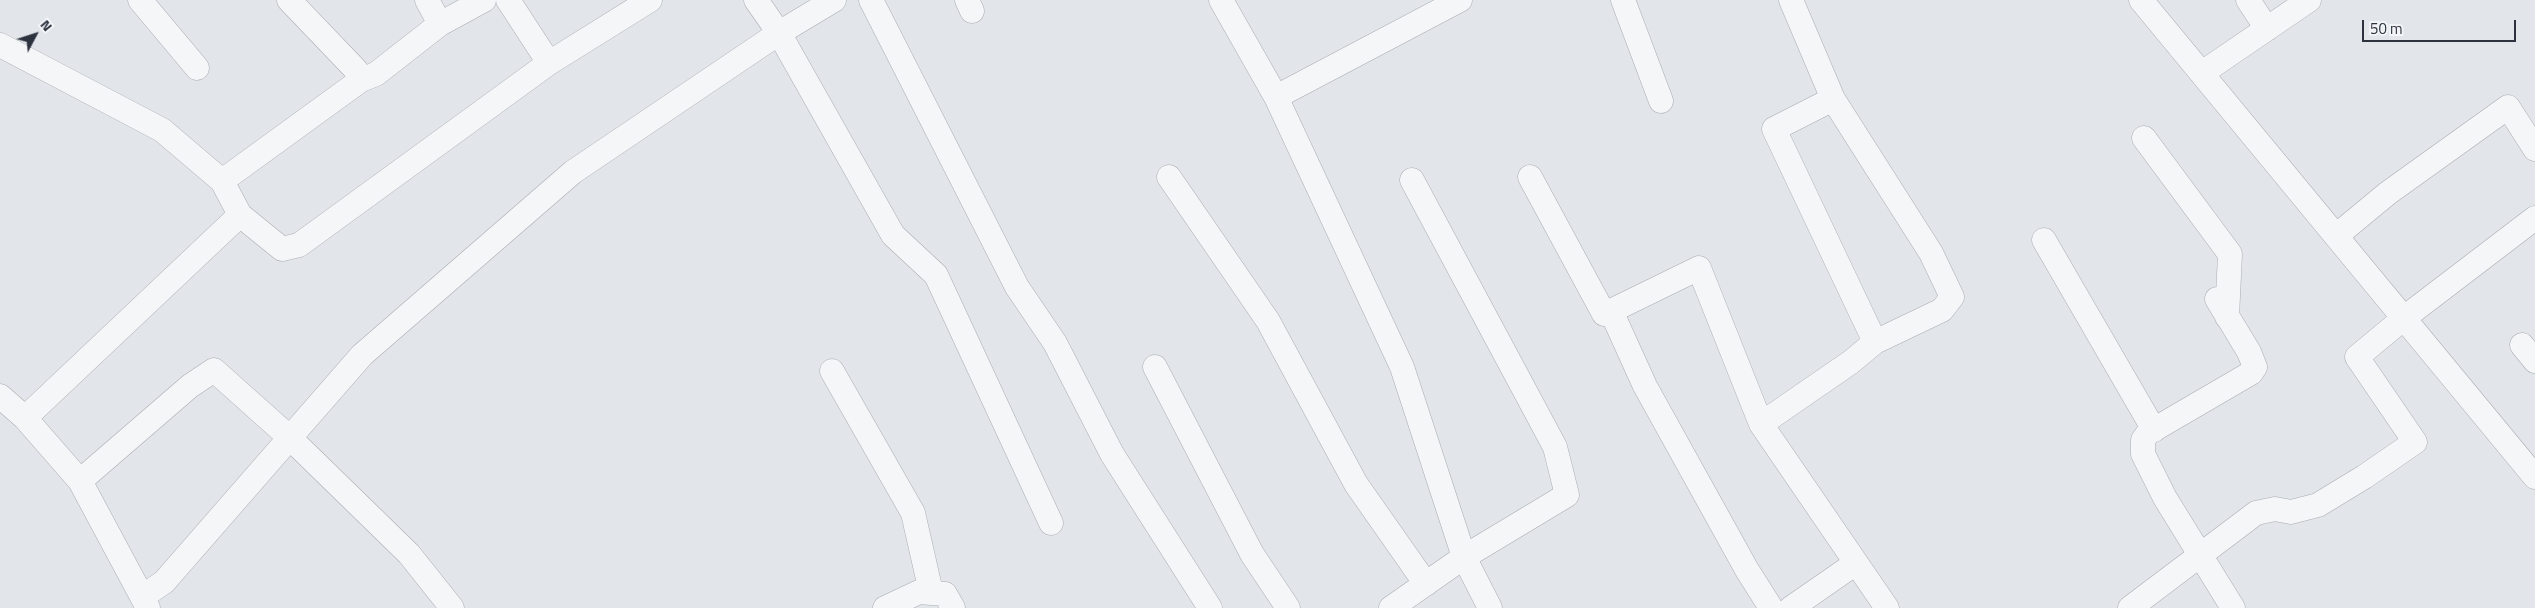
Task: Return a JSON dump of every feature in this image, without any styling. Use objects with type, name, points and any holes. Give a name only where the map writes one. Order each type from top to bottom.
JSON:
[{"type":"street","points":[[140,0],[196,68]]},
{"type":"street","points":[[289,0],[356,70],[361,80]]},
{"type":"street","points":[[427,0],[440,24]]},
{"type":"street","points":[[222,180],[361,80],[376,74],[440,24],[484,0]]},
{"type":"street","points":[[508,0],[549,63]]},
{"type":"street","points":[[0,45],[162,130],[222,180],[240,215],[282,249],[299,246],[549,63],[650,0]]},
{"type":"street","points":[[756,0],[779,33],[893,235],[936,275],[1051,523]]},
{"type":"street","points":[[0,396],[25,418],[80,481],[145,602],[362,356],[573,172],[779,33],[834,0]]},
{"type":"street","points":[[871,0],[1017,287],[1055,343],[1112,454],[1210,608]]},
{"type":"street","points":[[1221,0],[1276,97],[1402,367],[1464,557],[1490,608]]},
{"type":"street","points":[[1276,97],[1460,0]]},
{"type":"street","points":[[1623,0],[1661,101]]},
{"type":"street","points":[[1761,424],[1851,362],[1875,342],[1942,310],[1952,297],[1931,252],[1833,99],[1791,0]]},
{"type":"street","points":[[2141,0],[2535,477]]},
{"type":"street","points":[[2248,0],[2267,29]]},
{"type":"street","points":[[2202,73],[2309,0]]},
{"type":"street","points":[[1833,99],[1774,129],[1875,342]]},
{"type":"street","points":[[2336,236],[2388,193],[2508,107],[2535,149]]},
{"type":"street","points":[[2144,138],[2230,254],[2222,308],[2249,352],[2255,367],[2251,373],[2154,430],[2142,440],[2144,454],[2165,498],[2233,608]]},
{"type":"street","points":[[1169,177],[1268,321],[1356,484],[1426,584]]},
{"type":"street","points":[[1530,177],[1604,314],[1699,268],[1761,424],[1887,608]]},
{"type":"street","points":[[1391,608],[1464,557],[1567,495],[1556,446],[1412,180]]},
{"type":"street","points":[[25,418],[240,215]]},
{"type":"street","points":[[2130,608],[2256,513],[2275,510],[2291,512],[2318,505],[2364,478],[2416,442],[2357,357],[2404,318],[2535,218]]},
{"type":"street","points":[[2044,240],[2154,430]]},
{"type":"street","points":[[1612,311],[1649,394],[1747,570],[1771,608]]},
{"type":"street","points":[[1155,366],[1252,554],[1288,608]]},
{"type":"street","points":[[80,481],[190,386],[214,370],[289,437],[409,554],[452,608]]},
{"type":"street","points":[[832,371],[913,513],[931,592]]},
{"type":"street","points":[[1791,608],[1856,564]]},
{"type":"street","points":[[885,608],[919,592],[945,594],[953,608]]}]
